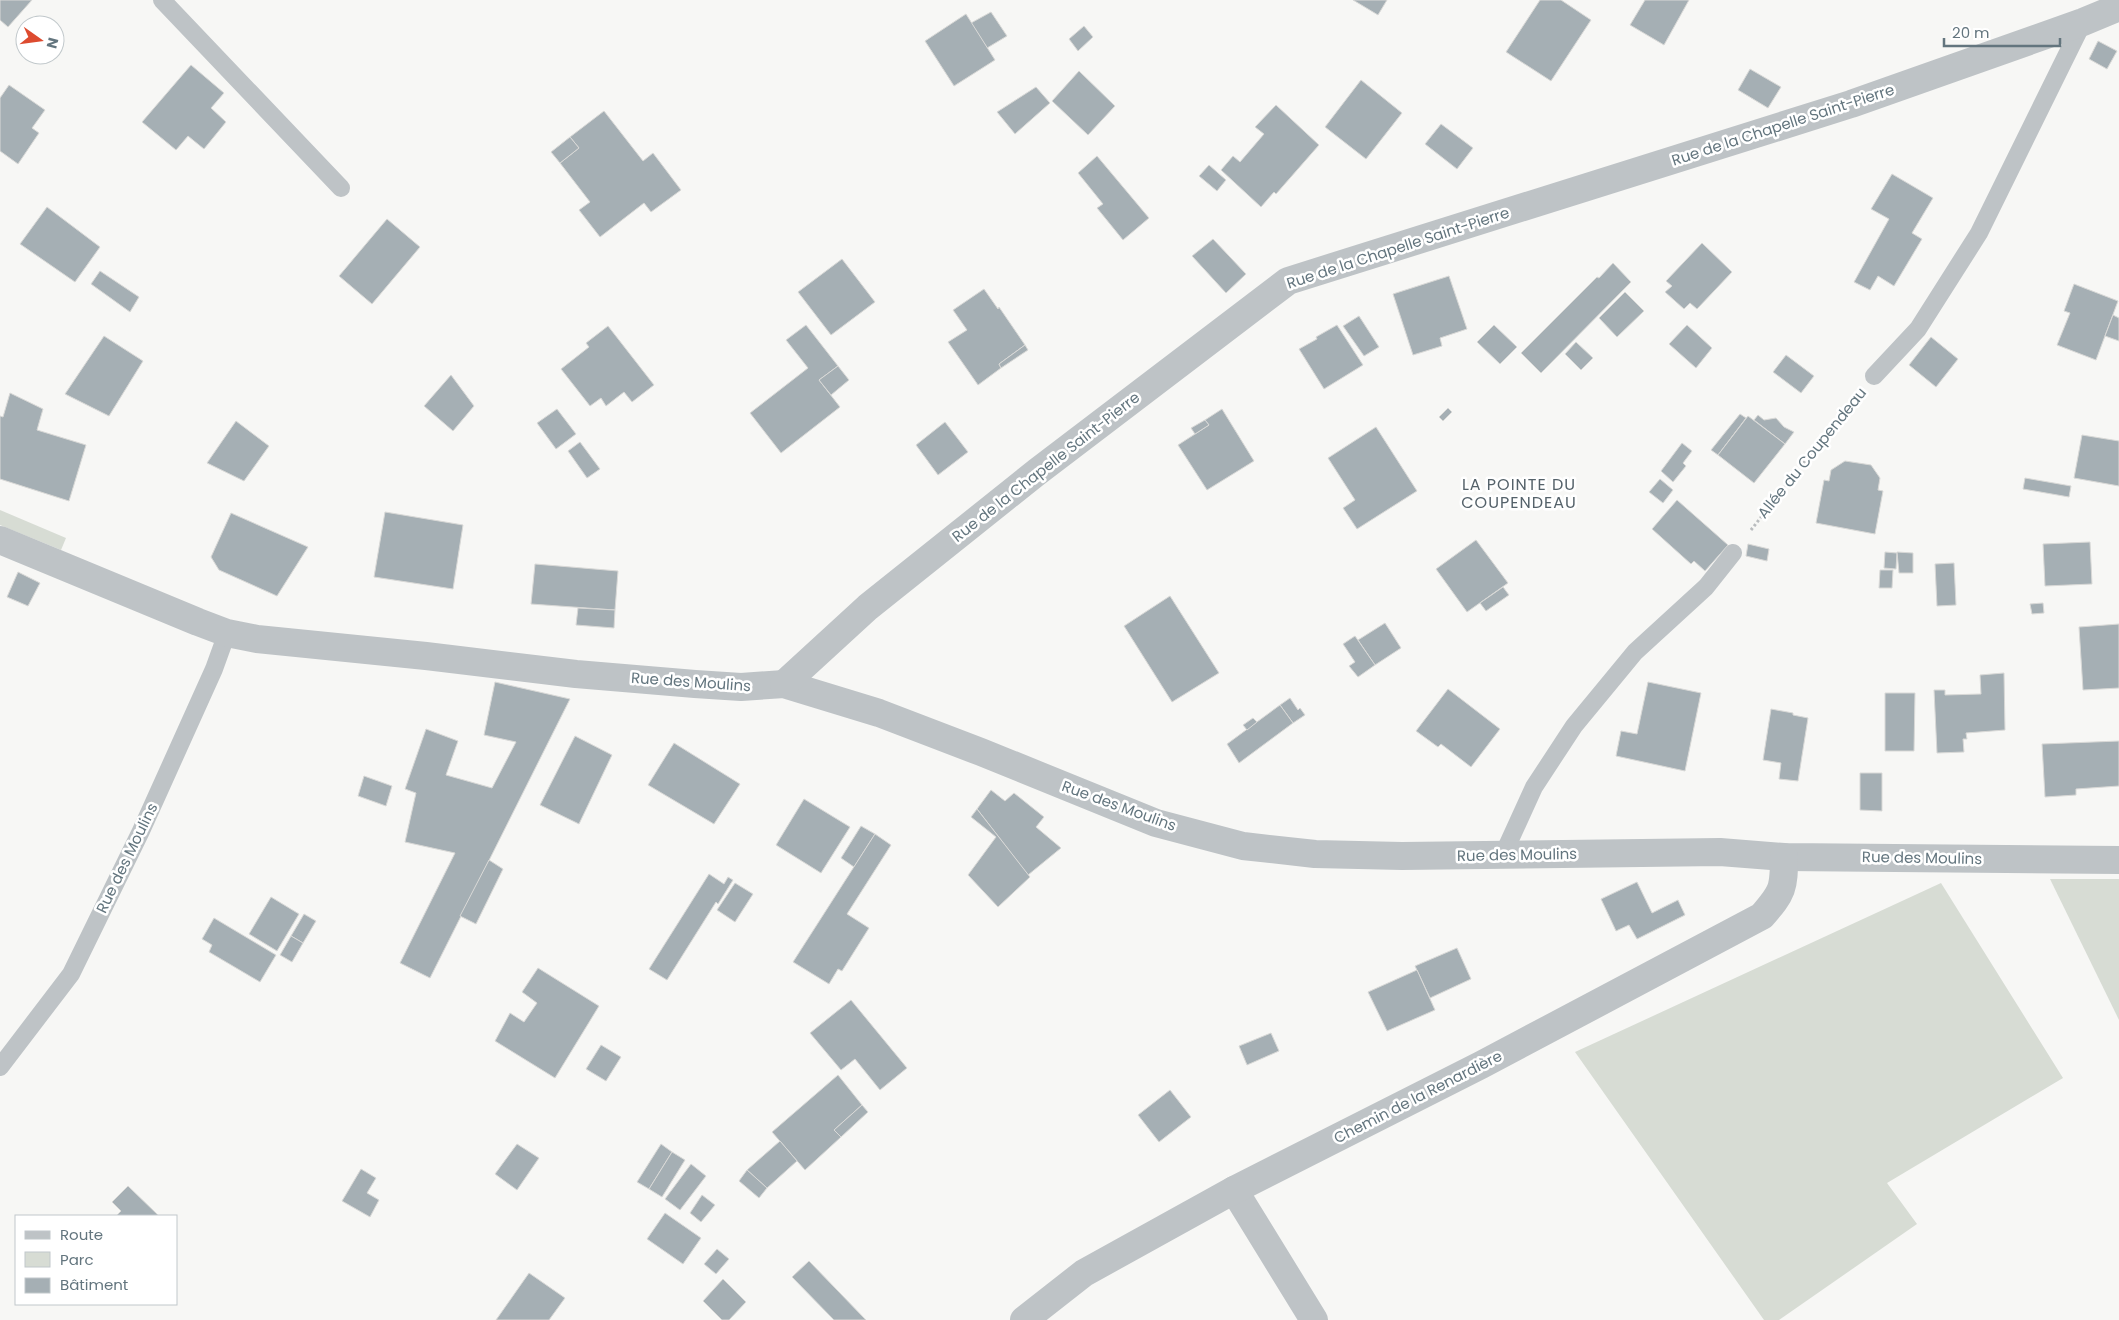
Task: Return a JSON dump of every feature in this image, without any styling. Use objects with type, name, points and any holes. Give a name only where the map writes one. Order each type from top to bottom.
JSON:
[{"type":"street","name":"Rue de la Chapelle Saint-Pierre","points":[[784,684],[868,607],[1037,472],[1288,281],[1842,107],[2119,8]]},
{"type":"street","name":"Rue des Moulins","points":[[0,540],[227,633],[257,639],[576,674],[741,687],[784,684],[879,713],[1156,823],[1243,846],[1325,854],[1402,856],[1720,852],[1784,857],[2119,860]]},
{"type":"street","name":"Chemin de la Renardière","points":[[1024,1320],[1084,1272],[1234,1190],[1481,1065],[1762,916],[1777,899],[1784,882],[1784,857]]},
{"type":"street","points":[[1234,1190],[1314,1320]]},
{"type":"lane","points":[[162,0],[341,188]]},
{"type":"lane","name":"Allée du Coupendeau","points":[[1874,376],[1918,329],[1979,233],[2083,22]]},
{"type":"lane","points":[[1503,855],[1534,788],[1574,726],[1635,652],[1706,587],[1733,553]]},
{"type":"lane","name":"Rue des Moulins","points":[[0,1067],[71,974],[145,822],[214,669],[227,633]]},
{"type":"path","name":"Allée du Coupendeau","points":[[1733,553],[1851,401],[1874,376]]},
{"type":"green space","points":[[0,510],[66,538],[61,550],[0,525]]},
{"type":"green space","points":[[2050,879],[2119,879],[2119,1020]]},
{"type":"green space","points":[[1941,883],[2063,1078],[1887,1183],[1917,1224],[1779,1320],[1764,1320],[1575,1052]]},
{"type":"building","points":[[0,0],[32,0],[19,15],[15,15],[15,19],[8,27],[0,20]]},
{"type":"building","points":[[1353,0],[1387,0],[1378,15]]},
{"type":"building","points":[[1540,0],[1561,0],[1591,20],[1551,81],[1506,52]]},
{"type":"building","points":[[1645,0],[1689,0],[1664,45],[1630,25]]},
{"type":"building","points":[[991,12],[1007,36],[987,48],[971,23]]},
{"type":"building","points":[[966,14],[995,60],[954,86],[925,41]]},
{"type":"building","points":[[1084,26],[1093,37],[1078,51],[1069,39]]},
{"type":"building","points":[[2098,41],[2117,51],[2107,69],[2089,59]]},
{"type":"building","points":[[191,65],[224,93],[211,108],[226,122],[204,149],[188,136],[176,150],[142,122]]},
{"type":"building","points":[[1750,69],[1781,87],[1768,108],[1738,90]]},
{"type":"building","points":[[1079,71],[1115,106],[1088,135],[1052,101]]},
{"type":"building","points":[[1361,80],[1402,113],[1366,159],[1325,127]]},
{"type":"building","points":[[9,85],[45,110],[32,128],[39,133],[18,164],[0,151],[0,98]]},
{"type":"building","points":[[1036,87],[1050,103],[1015,134],[997,112]]},
{"type":"building","points":[[1276,105],[1319,145],[1276,194],[1274,192],[1261,207],[1221,170],[1233,156],[1240,162],[1264,134],[1255,127]]},
{"type":"building","points":[[604,111],[643,161],[653,153],[681,190],[651,212],[644,203],[600,237],[579,210],[590,202],[560,163],[579,148],[570,137]]},
{"type":"building","points":[[1441,124],[1473,148],[1457,169],[1425,144]]},
{"type":"building","points":[[570,137],[579,148],[560,163],[551,152]]},
{"type":"building","points":[[1097,156],[1149,218],[1123,240],[1097,208],[1103,204],[1078,173]]},
{"type":"building","points":[[1209,165],[1226,180],[1217,191],[1199,176]]},
{"type":"building","points":[[1892,174],[1933,198],[1912,233],[1922,239],[1894,286],[1878,276],[1870,290],[1854,282],[1889,219],[1871,209]]},
{"type":"building","points":[[47,207],[100,247],[75,282],[20,244]]},
{"type":"building","points":[[387,219],[420,247],[372,304],[339,276]]},
{"type":"building","points":[[1213,239],[1246,274],[1226,293],[1192,256]]},
{"type":"building","points":[[1702,243],[1732,272],[1697,309],[1690,303],[1684,309],[1665,292],[1672,286],[1666,281]]},
{"type":"building","points":[[842,259],[875,302],[831,335],[798,292]]},
{"type":"building","points":[[1613,263],[1631,282],[1541,373],[1521,353]]},
{"type":"building","points":[[100,271],[139,297],[130,312],[91,284]]},
{"type":"building","points":[[1449,276],[1467,329],[1440,338],[1442,346],[1413,355],[1393,294]]},
{"type":"building","points":[[2074,284],[2118,301],[2096,360],[2057,345],[2070,313],[2064,311]]},
{"type":"building","points":[[984,289],[1025,345],[999,364],[1001,368],[978,385],[948,342],[967,330],[953,310]]},
{"type":"building","points":[[1625,292],[1644,311],[1617,337],[1599,318]]},
{"type":"building","points":[[2113,315],[2119,318],[2119,341],[2105,336]]},
{"type":"building","points":[[1359,316],[1379,347],[1364,356],[1343,326]]},
{"type":"building","points":[[806,325],[838,366],[819,380],[840,407],[781,453],[750,413],[808,368],[786,340]]},
{"type":"building","points":[[1337,325],[1363,365],[1324,389],[1299,349]]},
{"type":"building","points":[[1494,325],[1517,347],[1500,364],[1477,342]]},
{"type":"building","points":[[1687,325],[1712,348],[1696,368],[1669,344]]},
{"type":"building","points":[[608,326],[654,385],[632,402],[624,392],[606,406],[601,398],[590,406],[561,369],[589,347],[586,343]]},
{"type":"building","points":[[104,336],[143,361],[109,416],[65,394]]},
{"type":"building","points":[[1931,337],[1958,359],[1936,387],[1909,365]]},
{"type":"building","points":[[1576,342],[1593,358],[1581,370],[1565,354]]},
{"type":"building","points":[[1025,345],[1028,350],[1001,368],[999,364]]},
{"type":"building","points":[[1786,355],[1814,376],[1801,393],[1773,372]]},
{"type":"building","points":[[838,366],[849,380],[831,395],[819,380]]},
{"type":"building","points":[[451,375],[474,406],[453,431],[424,406]]},
{"type":"building","points":[[10,393],[43,409],[37,430],[86,445],[69,501],[0,479],[0,416],[3,417]]},
{"type":"building","points":[[1448,408],[1452,412],[1443,421],[1439,417]]},
{"type":"building","points":[[557,409],[576,434],[556,449],[537,423]]},
{"type":"building","points":[[1222,409],[1254,461],[1207,490],[1178,445],[1209,425],[1205,420]]},
{"type":"building","points":[[1740,414],[1746,418],[1718,455],[1711,450]]},
{"type":"building","points":[[1758,415],[1764,420],[1776,418],[1784,427],[1794,432],[1785,444],[1754,420]]},
{"type":"building","points":[[1748,416],[1785,444],[1754,483],[1718,455]]},
{"type":"building","points":[[1205,420],[1209,425],[1195,434],[1191,428]]},
{"type":"building","points":[[236,421],[269,446],[244,481],[207,463]]},
{"type":"building","points":[[945,422],[968,452],[938,475],[916,445]]},
{"type":"building","points":[[1376,427],[1417,491],[1357,529],[1343,508],[1355,500],[1328,458]]},
{"type":"building","points":[[2082,435],[2119,441],[2119,486],[2074,478]]},
{"type":"building","points":[[580,442],[600,469],[587,478],[568,451]]},
{"type":"building","points":[[1682,443],[1692,451],[1683,463],[1686,466],[1673,482],[1661,471]]},
{"type":"building","points":[[1845,461],[1871,465],[1880,478],[1878,490],[1883,491],[1875,534],[1816,523],[1824,480],[1829,481],[1831,470]]},
{"type":"building","points":[[2025,478],[2071,486],[2069,497],[2023,489]]},
{"type":"building","points":[[1660,479],[1673,490],[1663,503],[1649,492]]},
{"type":"building","points":[[1677,500],[1728,545],[1705,571],[1694,561],[1691,564],[1652,529]]},
{"type":"building","points":[[385,512],[463,525],[453,589],[374,577]]},
{"type":"building","points":[[231,513],[308,547],[277,596],[219,570],[211,557]]},
{"type":"building","points":[[1476,540],[1508,583],[1467,612],[1436,569]]},
{"type":"building","points":[[2090,542],[2092,584],[2045,586],[2043,544]]},
{"type":"building","points":[[1748,544],[1769,549],[1767,561],[1746,556]]},
{"type":"building","points":[[1885,552],[1897,553],[1896,569],[1884,568]]},
{"type":"building","points":[[1897,552],[1913,553],[1913,573],[1899,573]]},
{"type":"building","points":[[1954,563],[1956,605],[1937,606],[1935,564]]},
{"type":"building","points":[[535,564],[618,571],[615,610],[531,604]]},
{"type":"building","points":[[1880,570],[1893,570],[1892,588],[1879,588]]},
{"type":"building","points":[[18,572],[40,583],[28,606],[7,597]]},
{"type":"building","points":[[1503,587],[1509,595],[1486,611],[1480,603]]},
{"type":"building","points":[[1170,596],[1219,673],[1172,702],[1124,626]]},
{"type":"building","points":[[2043,603],[2044,613],[2032,614],[2030,604]]},
{"type":"building","points":[[578,608],[615,610],[614,628],[576,625]]},
{"type":"building","points":[[1385,623],[1401,648],[1375,665],[1358,640]]},
{"type":"building","points":[[2119,624],[2119,688],[2083,690],[2079,627]]},
{"type":"building","points":[[1355,636],[1375,665],[1358,677],[1349,666],[1355,662],[1343,644]]},
{"type":"building","points":[[2004,673],[2005,730],[1966,733],[1967,739],[1963,739],[1964,752],[1937,753],[1934,690],[1945,690],[1945,695],[1981,694],[1980,675]]},
{"type":"building","points":[[495,682],[570,699],[430,978],[400,963],[455,853],[405,842],[416,793],[405,789],[426,729],[458,741],[446,775],[492,788],[516,742],[484,735]]},
{"type":"building","points":[[1648,682],[1701,693],[1685,771],[1616,756],[1621,731],[1637,734]]},
{"type":"building","points":[[1448,689],[1500,729],[1471,767],[1441,744],[1438,747],[1416,731]]},
{"type":"building","points":[[1885,693],[1915,693],[1914,751],[1885,751]]},
{"type":"building","points":[[1290,698],[1298,710],[1300,708],[1305,715],[1293,723],[1280,705]]},
{"type":"building","points":[[1280,705],[1293,723],[1239,763],[1227,744]]},
{"type":"building","points":[[1771,709],[1808,718],[1798,781],[1779,779],[1781,763],[1763,760]]},
{"type":"building","points":[[1253,718],[1257,722],[1247,730],[1243,725]]},
{"type":"building","points":[[575,736],[612,755],[579,824],[540,805]]},
{"type":"building","points":[[2119,741],[2119,786],[2076,789],[2076,795],[2045,797],[2042,744]]},
{"type":"building","points":[[674,743],[740,784],[714,824],[648,785]]},
{"type":"building","points":[[1860,773],[1882,773],[1882,811],[1860,810]]},
{"type":"building","points":[[364,776],[392,786],[386,806],[358,796]]},
{"type":"building","points":[[991,790],[1005,801],[1014,793],[1044,817],[1036,827],[1061,848],[1028,875],[977,809]]},
{"type":"building","points":[[804,799],[850,827],[821,873],[776,845]]},
{"type":"building","points":[[977,809],[1030,877],[998,907],[968,875],[996,837],[971,817]]},
{"type":"building","points":[[861,826],[875,834],[854,867],[841,858]]},
{"type":"building","points":[[875,834],[891,845],[847,914],[869,928],[842,971],[838,969],[829,984],[793,962]]},
{"type":"building","points":[[489,860],[503,869],[476,924],[460,916]]},
{"type":"building","points":[[709,874],[724,884],[728,877],[733,880],[718,904],[716,902],[667,980],[649,969]]},
{"type":"building","points":[[1637,882],[1652,913],[1678,900],[1685,915],[1637,939],[1629,925],[1616,931],[1601,899]]},
{"type":"building","points":[[735,883],[753,894],[735,922],[717,910]]},
{"type":"building","points":[[271,897],[299,914],[277,951],[249,934]]},
{"type":"building","points":[[304,914],[316,921],[303,943],[291,936]]},
{"type":"building","points":[[214,918],[276,955],[260,982],[209,952],[212,945],[202,939]]},
{"type":"building","points":[[291,936],[303,943],[292,962],[280,955]]},
{"type":"building","points":[[1457,948],[1471,979],[1430,998],[1415,966]]},
{"type":"building","points":[[538,968],[599,1006],[555,1078],[495,1041],[510,1013],[524,1022],[537,1003],[522,992]]},
{"type":"building","points":[[1417,970],[1435,1010],[1387,1031],[1368,992]]},
{"type":"building","points":[[851,1000],[907,1068],[880,1090],[855,1059],[841,1070],[810,1033]]},
{"type":"building","points":[[1271,1033],[1279,1051],[1247,1065],[1239,1046]]},
{"type":"building","points":[[601,1045],[621,1057],[606,1081],[586,1069]]},
{"type":"building","points":[[838,1075],[862,1105],[834,1130],[841,1137],[805,1170],[772,1132]]},
{"type":"building","points":[[1170,1090],[1191,1117],[1159,1142],[1138,1115]]},
{"type":"building","points":[[862,1105],[868,1112],[841,1137],[834,1130]]},
{"type":"building","points":[[780,1141],[797,1161],[767,1188],[747,1170]]},
{"type":"building","points":[[517,1144],[539,1158],[517,1190],[495,1174]]},
{"type":"building","points":[[661,1144],[672,1152],[649,1189],[637,1182]]},
{"type":"building","points":[[672,1152],[685,1160],[662,1197],[649,1189]]},
{"type":"building","points":[[691,1164],[706,1176],[680,1210],[665,1199]]},
{"type":"building","points":[[361,1169],[376,1178],[367,1193],[379,1200],[370,1217],[342,1201]]},
{"type":"building","points":[[747,1170],[767,1188],[759,1198],[739,1181]]},
{"type":"building","points":[[128,1186],[158,1215],[117,1215],[121,1211],[112,1202]]},
{"type":"building","points":[[702,1195],[715,1205],[701,1222],[690,1213]]},
{"type":"building","points":[[665,1213],[701,1238],[683,1264],[647,1239]]},
{"type":"building","points":[[717,1249],[729,1259],[716,1274],[704,1264]]},
{"type":"building","points":[[809,1261],[866,1320],[834,1320],[792,1277]]},
{"type":"building","points":[[529,1273],[565,1298],[549,1320],[496,1320]]},
{"type":"building","points":[[723,1279],[746,1302],[729,1320],[722,1320],[703,1301]]},
{"type":"district","name":"LA POINTE DU COUPENDEAU","points":[[1519,493]]}]
